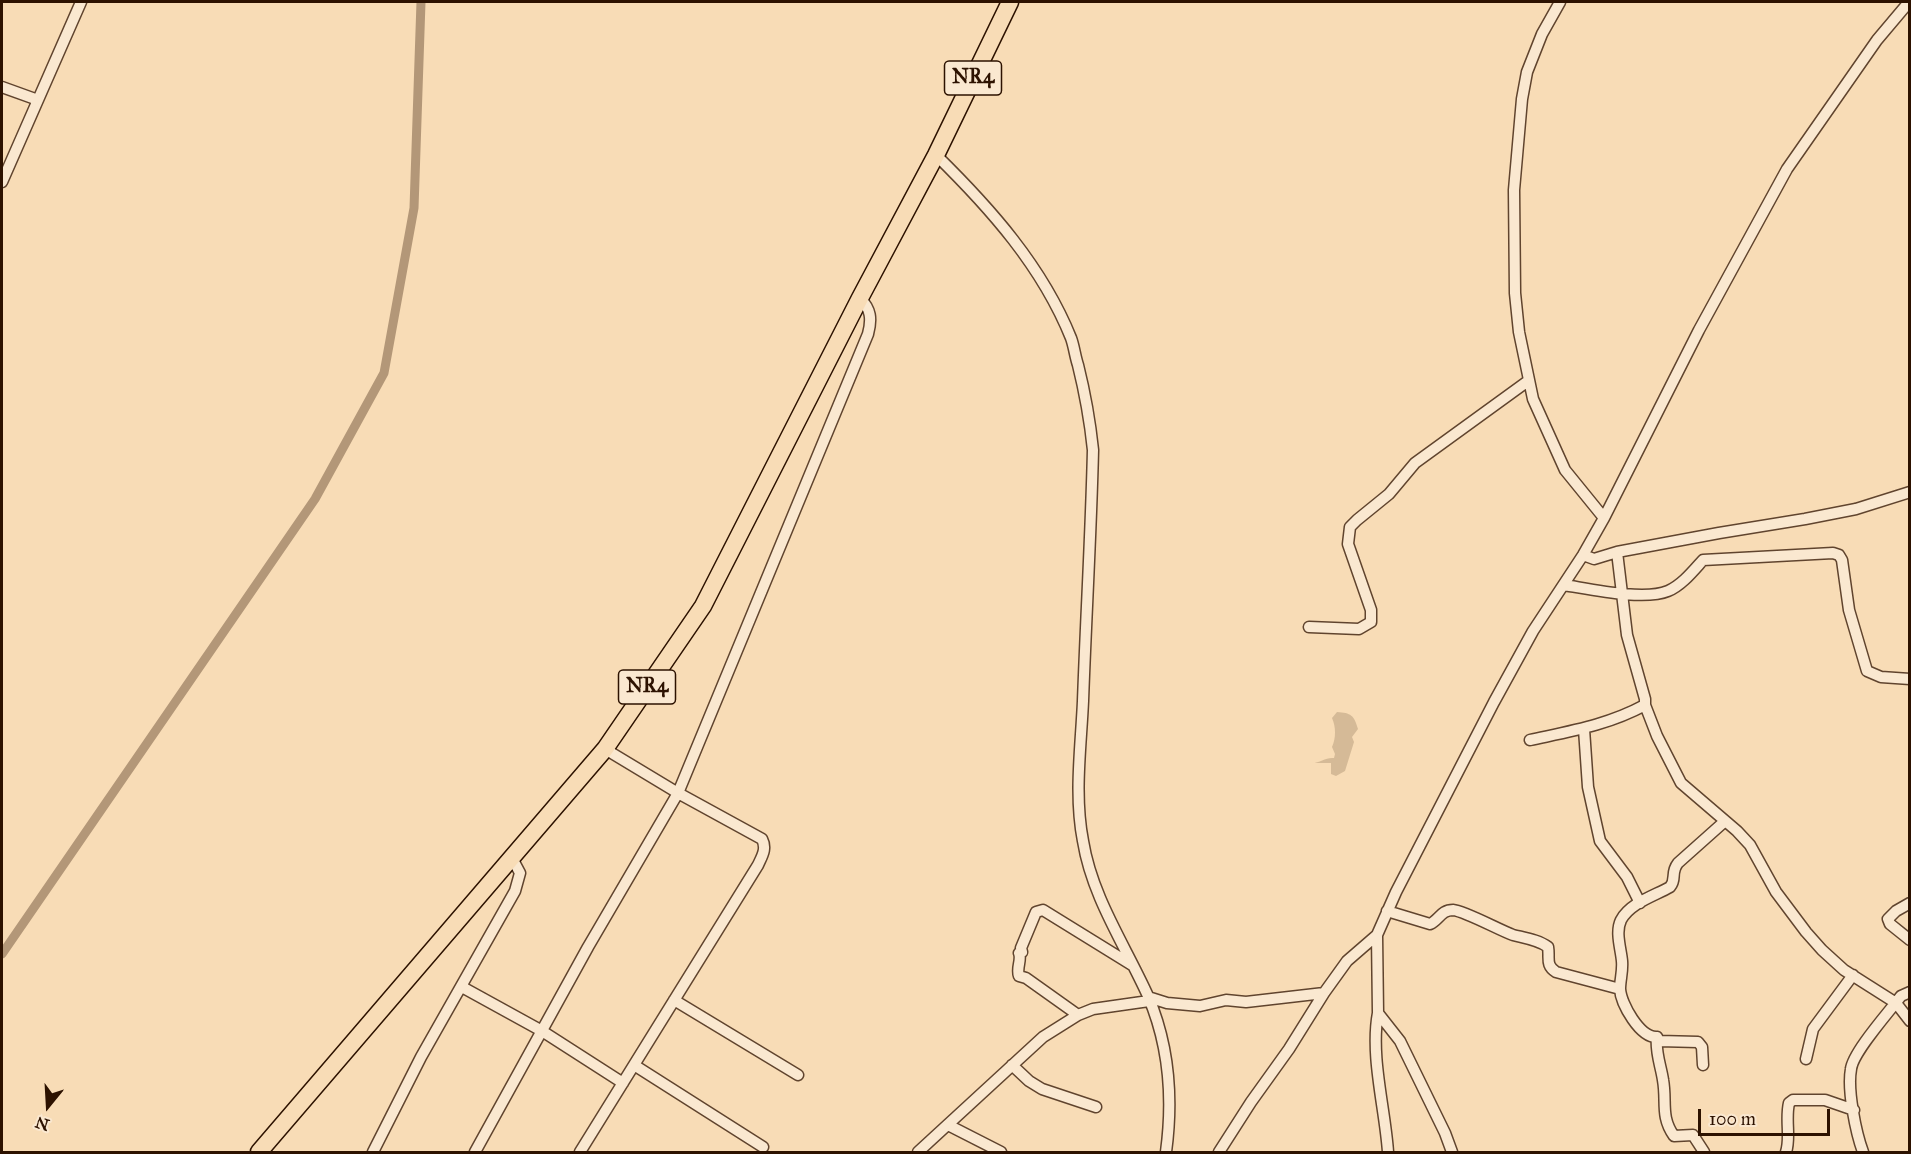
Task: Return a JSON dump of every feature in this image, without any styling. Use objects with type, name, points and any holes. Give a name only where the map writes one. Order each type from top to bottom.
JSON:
[{"type":"highway","name":"NR4","points":[[259,1152],[605,749],[703,606],[860,298],[936,155],[1010,2]]},
{"type":"street","points":[[2,182],[81,2]]},
{"type":"street","points":[[1560,2],[1542,34],[1527,72],[1522,99],[1514,190],[1515,292],[1519,332],[1528,381],[1540,416],[1565,470],[1604,518]]},
{"type":"street","points":[[1388,1152],[1375,1029],[1378,1013],[1377,935],[1387,911],[1494,702],[1533,631],[1584,555],[1699,330],[1788,170],[1871,48],[1910,2]]},
{"type":"street","points":[[2,87],[38,100]]},
{"type":"street","points":[[936,155],[982,202],[1014,241],[1044,284],[1071,339],[1085,396],[1093,460],[1078,808],[1088,870],[1100,900],[1149,999],[1162,1039],[1168,1069],[1169,1124],[1166,1152]]},
{"type":"street","points":[[475,1152],[678,793],[868,334],[871,317],[868,306],[860,298]]},
{"type":"street","points":[[1309,627],[1359,629],[1371,622],[1371,610],[1348,544],[1350,527],[1389,494],[1415,463],[1528,381]]},
{"type":"street","points":[[1584,555],[1594,559],[1617,552],[1846,511],[1910,492]]},
{"type":"street","points":[[1617,552],[1627,635],[1645,705],[1657,736],[1682,783],[1750,845],[1776,892],[1822,950],[1853,975],[1896,1003],[1910,1021]]},
{"type":"street","points":[[1564,585],[1655,595],[1679,585],[1703,560],[1833,553],[1839,555],[1842,560],[1849,610],[1867,671],[1881,677],[1910,679]]},
{"type":"street","points":[[1530,740],[1584,729],[1622,718],[1645,705]]},
{"type":"street","points":[[1584,729],[1588,787],[1600,841],[1627,877],[1640,903]]},
{"type":"street","points":[[580,1152],[758,865],[765,844],[762,839],[678,793],[605,749]]},
{"type":"street","points":[[1657,1037],[1651,1038],[1645,1033],[1624,1006],[1620,989],[1623,969],[1619,941],[1620,922],[1629,909],[1670,887],[1673,883],[1673,869],[1724,822]]},
{"type":"street","points":[[373,1152],[421,1058],[518,885],[520,870],[512,858]]},
{"type":"street","points":[[1910,903],[1888,919],[1890,924],[1910,940]]},
{"type":"street","points":[[1078,1015],[1026,978],[1019,976],[1017,971],[1021,956],[1019,953],[1022,952],[1021,948],[1036,912],[1042,910],[1132,965]]},
{"type":"street","points":[[1387,911],[1430,924],[1442,912],[1454,910],[1510,934],[1543,943],[1548,947],[1550,968],[1556,972],[1620,989]]},
{"type":"street","points":[[1219,1152],[1347,961],[1377,935]]},
{"type":"street","points":[[1806,1059],[1813,1029],[1853,975]]},
{"type":"street","points":[[462,987],[542,1031],[623,1083]]},
{"type":"street","points":[[1863,1152],[1857,1137],[1851,1068],[1858,1053],[1901,996],[1910,992]]},
{"type":"street","points":[[918,1152],[1042,1037],[1078,1015],[1093,1009],[1149,999],[1200,1006],[1226,1000],[1246,1002],[1324,993]]},
{"type":"street","points":[[674,1000],[798,1075]]},
{"type":"street","points":[[1378,1013],[1400,1041],[1452,1152]]},
{"type":"street","points":[[1657,1037],[1659,1041],[1698,1042],[1702,1047],[1703,1065]]},
{"type":"street","points":[[1657,1037],[1666,1120],[1674,1136],[1693,1135],[1704,1152]]},
{"type":"street","points":[[634,1065],[763,1146]]},
{"type":"street","points":[[1012,1065],[1042,1089],[1096,1107]]},
{"type":"street","points":[[1786,1152],[1788,1138],[1786,1114],[1789,1103],[1793,1100],[1825,1100],[1854,1110]]},
{"type":"street","points":[[948,1125],[1001,1152]]},
{"type":"shaded area","points":[[1337,712],[1351,716],[1358,729],[1352,737],[1354,742],[1345,771],[1336,776],[1331,774],[1331,763],[1312,763],[1334,758],[1332,747],[1335,732],[1332,718]]},
{"type":"waterway","points":[[2,954],[315,499],[384,373],[414,208],[421,2]]}]
